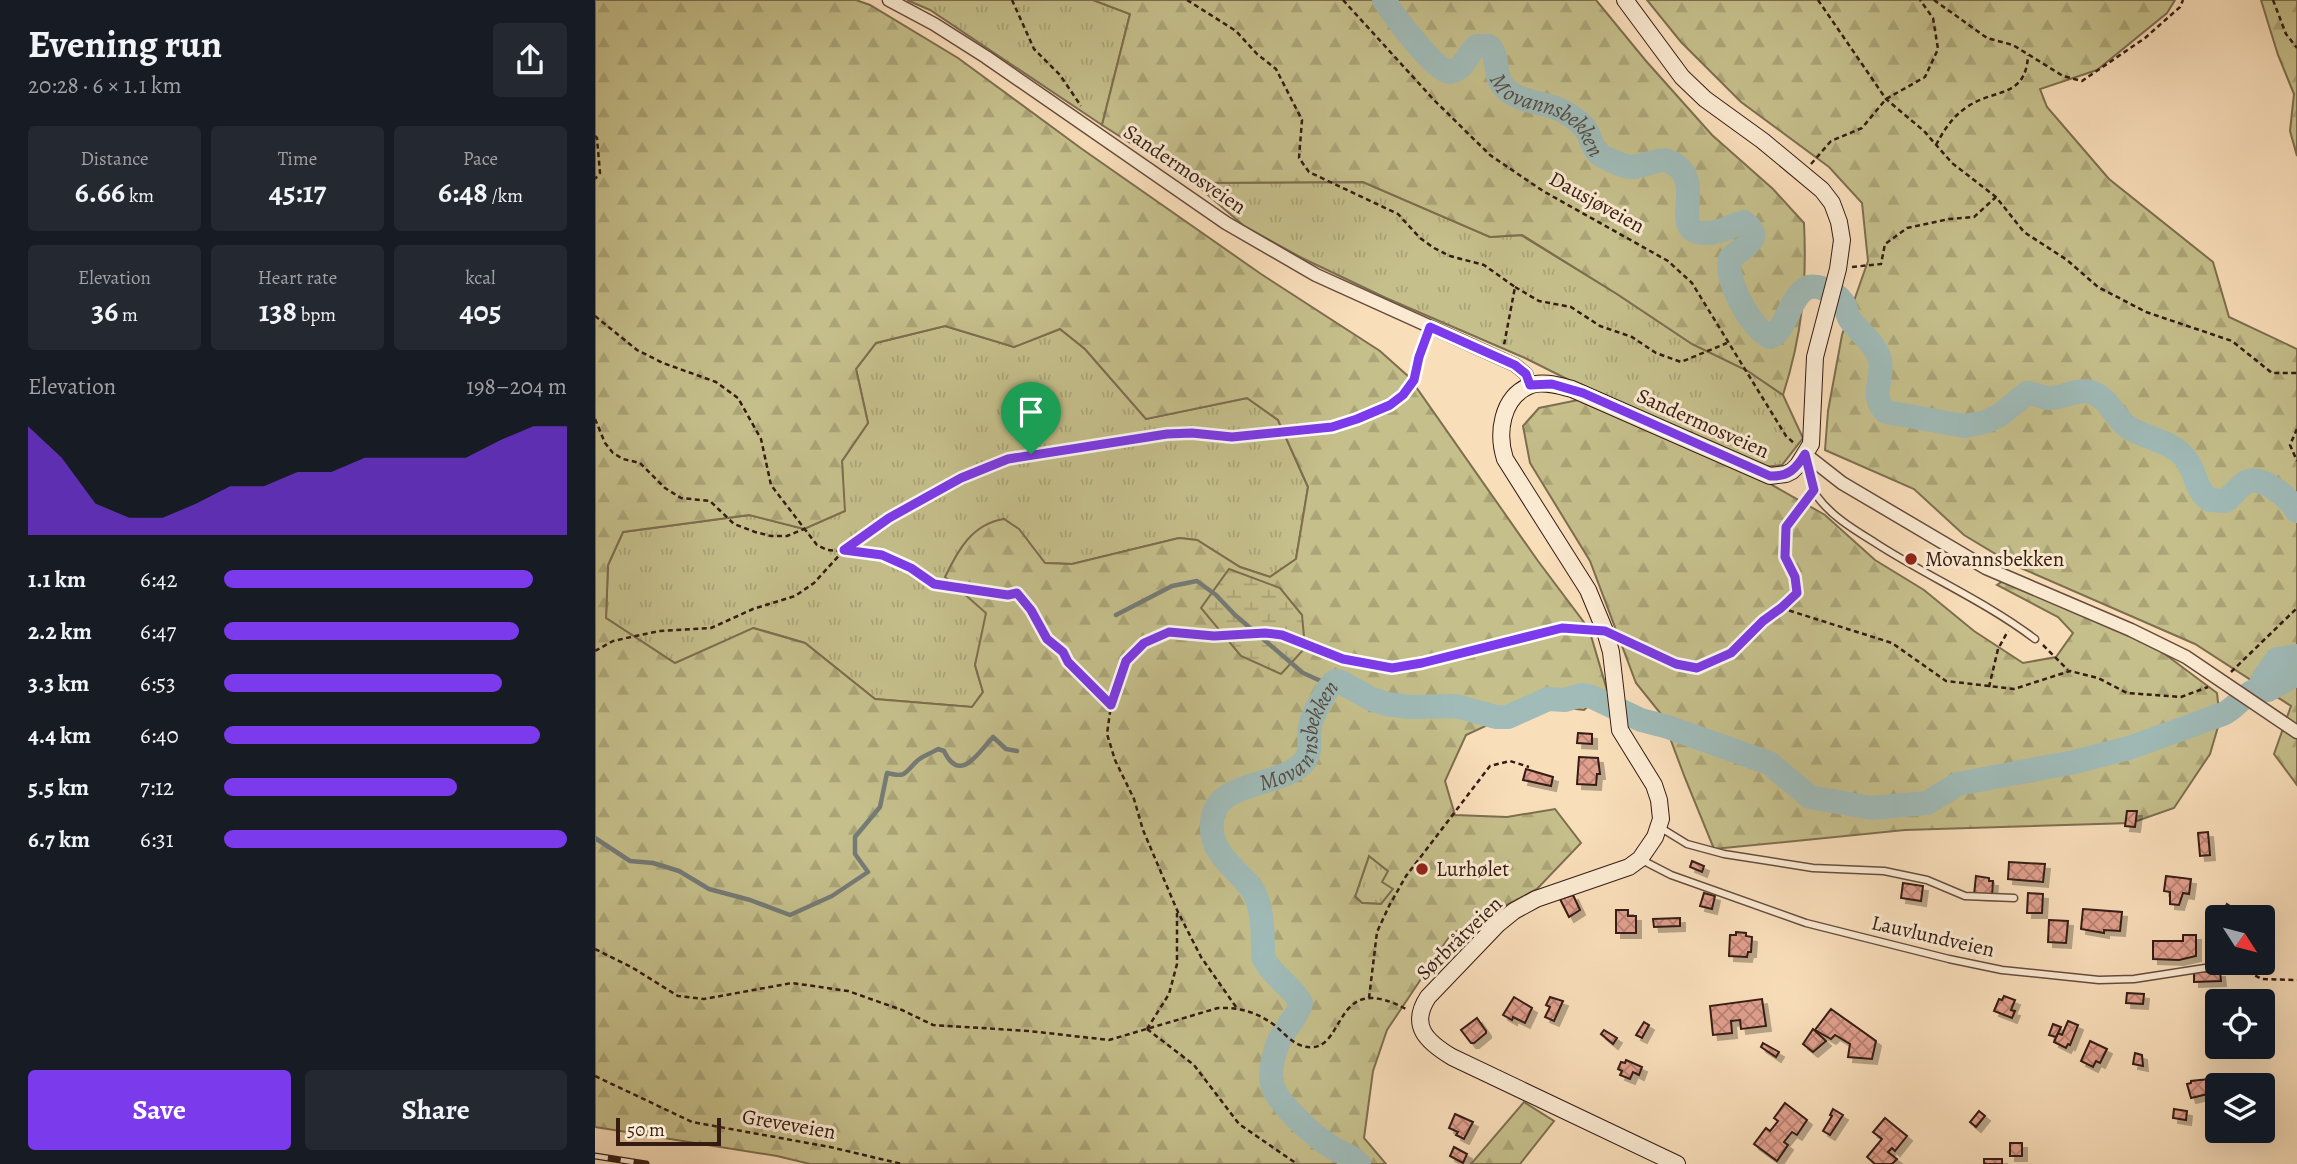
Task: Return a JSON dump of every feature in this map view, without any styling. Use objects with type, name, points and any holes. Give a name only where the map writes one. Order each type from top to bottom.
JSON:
[{"type":"street","name":"Sandermosveien","points":[[889,0],[934,24],[986,57],[1226,223],[1316,275],[1500,358],[1522,370],[1530,385],[1552,384],[1583,393],[1770,476],[1792,471],[1805,454]]},
{"type":"street","points":[[1625,0],[1682,77],[1714,107],[1803,173],[1832,203],[1842,240],[1815,357],[1811,444],[1805,454],[1842,483],[1986,568],[2186,657],[2297,732]]},
{"type":"street","points":[[1530,385],[1518,394],[1506,411],[1501,429],[1502,447],[1517,480],[1588,590],[1605,631],[1611,652],[1618,719],[1624,737],[1654,785],[1661,809],[1659,827],[1640,859]]},
{"type":"street","name":"Sørbråtveien","points":[[1640,859],[1629,867],[1536,899],[1514,911],[1428,996],[1420,1017],[1424,1034],[1429,1041],[1452,1057],[1677,1164]]},
{"type":"lane","points":[[1805,454],[1814,490],[1838,519],[2013,622],[2035,639]]},
{"type":"lane","points":[[1659,827],[1687,844],[1724,854],[1804,867],[1884,871],[1927,880],[1965,896],[2014,898]]},
{"type":"lane","name":"Lauvlundveien","points":[[1640,859],[1671,875],[1807,923],[1949,960],[2002,970],[2099,980],[2134,979],[2205,966]]},
{"type":"path","points":[[1012,0],[1034,49],[1060,75],[1084,110]]},
{"type":"path","points":[[1187,0],[1235,31],[1276,69],[1302,120],[1299,158],[1308,172],[1398,214],[1420,238],[1434,248],[1450,256],[1484,265],[1539,301],[1571,307],[1599,326],[1632,337],[1656,353],[1681,362],[1729,342]]},
{"type":"path","name":"Dausjøveien","points":[[1343,0],[1434,100],[1490,155],[1582,214],[1668,261],[1692,283],[1786,436],[1805,454]]},
{"type":"path","points":[[1818,0],[1886,99],[1924,131],[1952,163],[1996,197],[2024,232],[2067,260],[2098,287],[2146,312],[2232,341],[2272,373],[2297,373]]},
{"type":"path","points":[[1803,173],[1831,141],[1862,128],[1886,99],[1925,78],[1938,49],[1933,18],[1920,0]]},
{"type":"path","points":[[1934,0],[1987,38],[2013,46],[2063,76],[2081,80],[2145,38],[2180,7],[2183,0]]},
{"type":"path","points":[[2273,0],[2278,18],[2297,48]]},
{"type":"path","points":[[1936,145],[1948,122],[1968,105],[2016,86],[2028,71],[2028,55]]},
{"type":"path","points":[[595,136],[600,173],[595,179]]},
{"type":"path","points":[[1834,284],[1881,264],[1885,244],[1907,228],[1974,217],[1996,197]]},
{"type":"path","points":[[1500,358],[1506,341],[1515,287]]},
{"type":"path","points":[[595,316],[637,350],[663,363],[716,382],[738,398],[761,439],[771,485],[817,545],[827,550],[882,555],[911,568],[934,584],[1008,595],[1017,593],[1031,610],[1047,639],[1063,652],[1068,662],[1111,705]]},
{"type":"path","points":[[595,651],[613,641],[659,631],[711,628],[753,609],[795,596],[814,583],[844,550],[901,511],[961,478],[1008,459],[1167,434],[1192,433],[1232,437],[1332,427],[1357,419],[1390,405],[1403,395],[1414,380],[1430,327]]},
{"type":"path","points":[[595,419],[605,443],[613,453],[623,459],[640,463],[665,488],[681,498],[710,501],[734,524],[755,532],[787,536],[804,529]]},
{"type":"path","points":[[2297,429],[2290,445],[2297,461]]},
{"type":"path","points":[[1236,1007],[1201,957],[1177,910],[1143,830],[1134,799],[1115,760],[1107,734],[1111,705],[1126,661],[1144,643],[1169,632],[1214,636],[1273,634],[1343,659],[1392,668],[1432,661],[1562,628],[1605,631],[1676,664],[1697,668],[1731,653],[1763,621],[1797,593],[1795,577],[1785,557],[1786,527],[1814,490]]},
{"type":"path","points":[[1781,608],[1892,643],[1946,681],[2014,689],[2070,671]]},
{"type":"path","points":[[2035,639],[2070,671],[2098,678],[2127,693],[2182,697],[2221,682],[2297,608]]},
{"type":"path","points":[[1989,687],[1998,649],[2013,622]]},
{"type":"path","points":[[1369,998],[1377,932],[1406,876],[1490,766],[1510,761],[1529,766]]},
{"type":"path","points":[[1147,1029],[1169,994],[1177,964],[1177,910]]},
{"type":"path","points":[[595,949],[633,968],[678,996],[704,999],[792,983],[848,991],[902,1010],[933,1025],[1029,1031],[1109,1040],[1218,1008],[1236,1007],[1260,1016],[1276,1026],[1288,1039],[1303,1046],[1316,1047],[1329,1038],[1352,1004],[1369,998],[1400,1006]]},
{"type":"path","points":[[2254,975],[2262,979],[2297,980]]},
{"type":"path","points":[[1147,1029],[1194,1065],[1239,1124],[1297,1164]]},
{"type":"path","name":"Greveveien","points":[[595,1076],[692,1122],[830,1147],[902,1164]]},
{"type":"green space","points":[[595,0],[856,0],[870,5],[958,58],[1082,149],[1261,274],[1380,351],[1409,377],[1589,629],[1607,690],[1584,710],[1533,704],[1466,735],[1445,781],[1455,815],[1507,817],[1555,809],[1581,843],[1537,889],[1451,934],[1387,1030],[1373,1071],[1364,1138],[1386,1164],[810,1164],[777,1156],[595,1127]],"holes":[[[945,326],[1014,347],[1060,329],[1085,349],[1146,419],[1247,398],[1278,420],[1308,487],[1296,559],[1270,577],[1240,567],[1197,540],[1179,538],[1072,564],[1045,563],[1019,529],[1004,519],[983,526],[967,540],[945,577],[986,613],[975,665],[983,692],[972,707],[875,699],[805,643],[753,628],[675,663],[606,618],[608,565],[623,532],[749,515],[804,529],[845,511],[842,461],[868,423],[856,369],[876,343]],[[1369,856],[1388,871],[1382,882],[1393,889],[1381,904],[1362,903],[1355,897]]]},
{"type":"green space","points":[[907,0],[1093,0],[1130,14],[1102,125],[930,10]]},
{"type":"green space","points":[[1093,0],[1596,0],[1712,135],[1773,189],[1804,223],[1802,310],[1795,352],[1783,395],[1748,371],[1692,344],[1522,235],[1490,237],[1363,182],[1194,183],[1102,125],[1130,14]]},
{"type":"green space","points":[[1647,0],[2175,0],[2167,13],[2097,70],[2040,89],[2047,107],[2109,179],[2213,262],[2229,317],[2297,349],[2297,785],[2274,754],[2291,706],[2195,644],[2014,565],[1964,535],[1914,489],[1825,450],[1828,411],[1842,335],[1868,261],[1862,203],[1829,167],[1741,102],[1681,42]]},
{"type":"green space","points":[[2261,0],[2297,0],[2297,156],[2290,131],[2294,94],[2278,55]]},
{"type":"green space","points":[[1363,182],[1490,237],[1521,235],[1692,344],[1748,371],[1783,395],[1803,438],[1782,465],[1764,467],[1302,258],[1244,226],[1194,183]]},
{"type":"green space","points":[[945,326],[1014,347],[1060,329],[1085,349],[1146,419],[1247,398],[1278,420],[1308,487],[1296,559],[1270,577],[1240,567],[1197,540],[1179,538],[1072,564],[1045,563],[1018,529],[1004,519],[985,627],[975,665],[983,692],[972,707],[875,699],[805,643],[754,628],[676,664],[606,618],[608,565],[623,532],[750,515],[804,529],[844,511],[842,461],[868,423],[856,369],[876,343]]},
{"type":"green space","points":[[1578,400],[1765,481],[1825,515],[1875,560],[1924,590],[1974,631],[2023,663],[2056,657],[2073,633],[2058,617],[1997,585],[2006,579],[2150,643],[2217,693],[2220,720],[2210,754],[2174,808],[2131,823],[1905,830],[1714,849],[1661,714],[1636,683],[1590,561],[1530,463],[1523,426],[1539,408]]},
{"type":"green space","points":[[1229,569],[1280,588],[1302,615],[1305,648],[1281,674],[1241,656],[1201,608]]},
{"type":"green space","points":[[1369,856],[1388,871],[1393,889],[1381,904],[1362,903],[1355,896]]},
{"type":"green space","points":[[1524,1102],[1554,1121],[1520,1164],[1471,1164]]},
{"type":"building","points":[[1578,733],[1592,734],[1592,744],[1577,743]]},
{"type":"building","points":[[1579,757],[1598,758],[1600,774],[1597,774],[1596,785],[1577,784]]},
{"type":"building","points":[[1526,769],[1553,777],[1551,786],[1523,780]]},
{"type":"building","points":[[2127,811],[2137,811],[2135,827],[2125,826]]},
{"type":"building","points":[[2208,832],[2210,855],[2200,856],[2198,833]]},
{"type":"building","points":[[1692,861],[1704,866],[1702,872],[1690,867]]},
{"type":"building","points":[[2009,862],[2045,864],[2043,882],[2008,879]]},
{"type":"building","points":[[1976,876],[1993,881],[1992,896],[1974,895]]},
{"type":"building","points":[[2166,876],[2191,879],[2189,894],[2183,893],[2179,905],[2170,904],[2170,892],[2164,891]]},
{"type":"building","points":[[1903,883],[1923,886],[1921,901],[1901,898]]},
{"type":"building","points":[[1704,893],[1715,896],[1712,909],[1700,906]]},
{"type":"building","points":[[2028,893],[2043,894],[2042,913],[2027,913]]},
{"type":"building","points":[[1573,895],[1580,910],[1569,917],[1560,899]]},
{"type":"building","points":[[2083,909],[2122,912],[2120,931],[2104,930],[2104,933],[2081,929]]},
{"type":"building","points":[[1616,910],[1628,910],[1628,916],[1636,916],[1636,933],[1616,933]]},
{"type":"building","points":[[1680,918],[1680,926],[1654,927],[1653,919]]},
{"type":"building","points":[[2049,920],[2068,921],[2066,943],[2048,942]]},
{"type":"building","points":[[1736,932],[1752,937],[1751,952],[1748,952],[1747,957],[1729,956],[1730,935],[1736,935]]},
{"type":"building","points":[[2183,935],[2196,935],[2196,956],[2179,960],[2153,959],[2153,941],[2183,941]]},
{"type":"building","points":[[2194,971],[2205,971],[2205,975],[2220,975],[2221,981],[2194,982]]},
{"type":"building","points":[[2127,993],[2144,994],[2143,1004],[2126,1003]]},
{"type":"building","points":[[2004,996],[2015,1000],[2011,1010],[2015,1011],[2012,1018],[1994,1011],[1999,999],[2002,1000]]},
{"type":"building","points":[[1514,997],[1532,1008],[1525,1023],[1503,1015]]},
{"type":"building","points":[[1550,997],[1563,1001],[1554,1021],[1545,1017],[1550,1007],[1546,1005]]},
{"type":"building","points":[[1762,999],[1766,1026],[1741,1029],[1740,1020],[1731,1021],[1732,1033],[1713,1035],[1710,1006]]},
{"type":"building","points":[[1831,1009],[1876,1041],[1872,1059],[1848,1057],[1850,1044],[1835,1035],[1831,1039],[1815,1030]]},
{"type":"building","points":[[1477,1018],[1486,1033],[1471,1043],[1461,1030]]},
{"type":"building","points":[[2068,1021],[2078,1025],[2070,1045],[2066,1048],[2054,1042],[2058,1033],[2062,1035]]},
{"type":"building","points":[[1644,1022],[1649,1025],[1642,1038],[1636,1035]]},
{"type":"building","points":[[2053,1024],[2061,1027],[2056,1037],[2049,1035]]},
{"type":"building","points":[[1813,1029],[1826,1041],[1813,1052],[1803,1044]]},
{"type":"building","points":[[1604,1030],[1617,1038],[1613,1044],[1601,1034]]},
{"type":"building","points":[[2090,1041],[2107,1049],[2100,1063],[2096,1061],[2093,1067],[2081,1061]]},
{"type":"building","points":[[1763,1043],[1779,1052],[1776,1057],[1761,1047]]},
{"type":"building","points":[[2135,1053],[2142,1055],[2143,1066],[2133,1064]]},
{"type":"building","points":[[1626,1060],[1642,1067],[1639,1075],[1633,1072],[1630,1079],[1620,1075],[1622,1071],[1618,1069],[1621,1062],[1625,1063]]},
{"type":"building","points":[[2205,1079],[2205,1095],[2191,1098],[2187,1084]]},
{"type":"building","points":[[1785,1103],[1807,1120],[1797,1135],[1792,1132],[1784,1142],[1788,1145],[1777,1161],[1754,1144],[1766,1128],[1770,1131],[1778,1121],[1774,1118]]},
{"type":"building","points":[[1833,1109],[1843,1115],[1830,1135],[1823,1131]]},
{"type":"building","points":[[2174,1109],[2187,1111],[2186,1120],[2173,1118]]},
{"type":"building","points":[[1979,1111],[1985,1116],[1976,1127],[1970,1122]]},
{"type":"building","points":[[1455,1114],[1473,1122],[1464,1139],[1449,1128]]},
{"type":"building","points":[[1885,1118],[1907,1136],[1895,1151],[1892,1148],[1888,1152],[1897,1159],[1892,1164],[1875,1164],[1867,1157],[1882,1139],[1873,1132]]},
{"type":"building","points":[[2010,1143],[2022,1143],[2022,1156],[2010,1156]]},
{"type":"building","points":[[1454,1147],[1467,1154],[1463,1163],[1450,1156]]},
{"type":"building","points":[[1984,1159],[2002,1159],[2002,1164],[1987,1164]]},
{"type":"waterway","name":"Movannsbekken","points":[[1384,0],[1415,41],[1443,70],[1455,71],[1477,46],[1489,46],[1500,81],[1509,92],[1559,109],[1574,118],[1584,127],[1601,155],[1629,167],[1661,161],[1674,164],[1683,173],[1687,184],[1687,218],[1689,226],[1696,231],[1714,233],[1744,222],[1751,228],[1752,239],[1730,259],[1731,279],[1748,314],[1770,337],[1776,334],[1796,299],[1808,287],[1822,288],[1839,298],[1844,303],[1849,319],[1878,354],[1881,367],[1878,400],[1886,412],[1965,426],[1985,422],[2000,415],[2027,393],[2048,398],[2079,391],[2090,392],[2105,401],[2132,430],[2180,453],[2190,464],[2201,492],[2210,500],[2225,501],[2246,482],[2260,481],[2275,489],[2297,511]]},
{"type":"waterway","points":[[1116,615],[1172,586],[1197,581],[1303,673],[1330,685]]},
{"type":"waterway","name":"Movannsbekken","points":[[2259,688],[2277,659],[2297,656]]},
{"type":"waterway","name":"Movannsbekken","points":[[1359,1164],[1331,1147],[1305,1126],[1277,1096],[1271,1073],[1275,1051],[1301,1003],[1263,957],[1262,920],[1257,899],[1245,880],[1220,853],[1212,830],[1213,816],[1228,795],[1285,775],[1306,759],[1313,716],[1335,681],[1387,704],[1410,707],[1456,706],[1496,717],[1508,717],[1548,699],[1565,700],[1582,695],[1592,697],[1641,720],[1769,763],[1810,797],[1871,808],[1927,803],[1958,784],[2074,762],[2129,748],[2223,714],[2249,693],[2268,690],[2297,674]]},
{"type":"waterway","points":[[595,838],[630,861],[653,863],[679,871],[709,889],[790,915],[832,896],[868,872],[855,854],[855,837],[880,807],[887,773],[905,773],[919,759],[938,749],[944,751],[956,765],[963,765],[976,757],[993,737],[1006,749],[1017,751]]},
{"type":"railway","points":[[595,1156],[646,1164]]},
{"type":"place","name":"Movannsbekken","points":[[1911,559]]},
{"type":"place","name":"Lurhølet","points":[[1422,869]]},
{"type":"route","points":[[1430,327],[1515,365],[1526,374],[1530,385],[1552,384],[1583,393],[1770,476],[1792,471],[1805,454],[1814,490],[1786,527],[1785,557],[1795,577],[1797,593],[1763,621],[1731,653],[1697,668],[1676,664],[1605,631],[1562,628],[1453,656],[1392,668],[1325,654],[1282,635],[1265,633],[1214,636],[1169,632],[1144,643],[1126,661],[1111,705],[1068,662],[1063,652],[1047,639],[1031,610],[1017,593],[1008,595],[947,588],[934,584],[911,568],[882,555],[844,550],[889,518],[961,478],[1008,459],[1031,454],[1167,434],[1192,433],[1232,437],[1332,427],[1390,405],[1403,395],[1414,380],[1425,336],[1430,327]]}]
